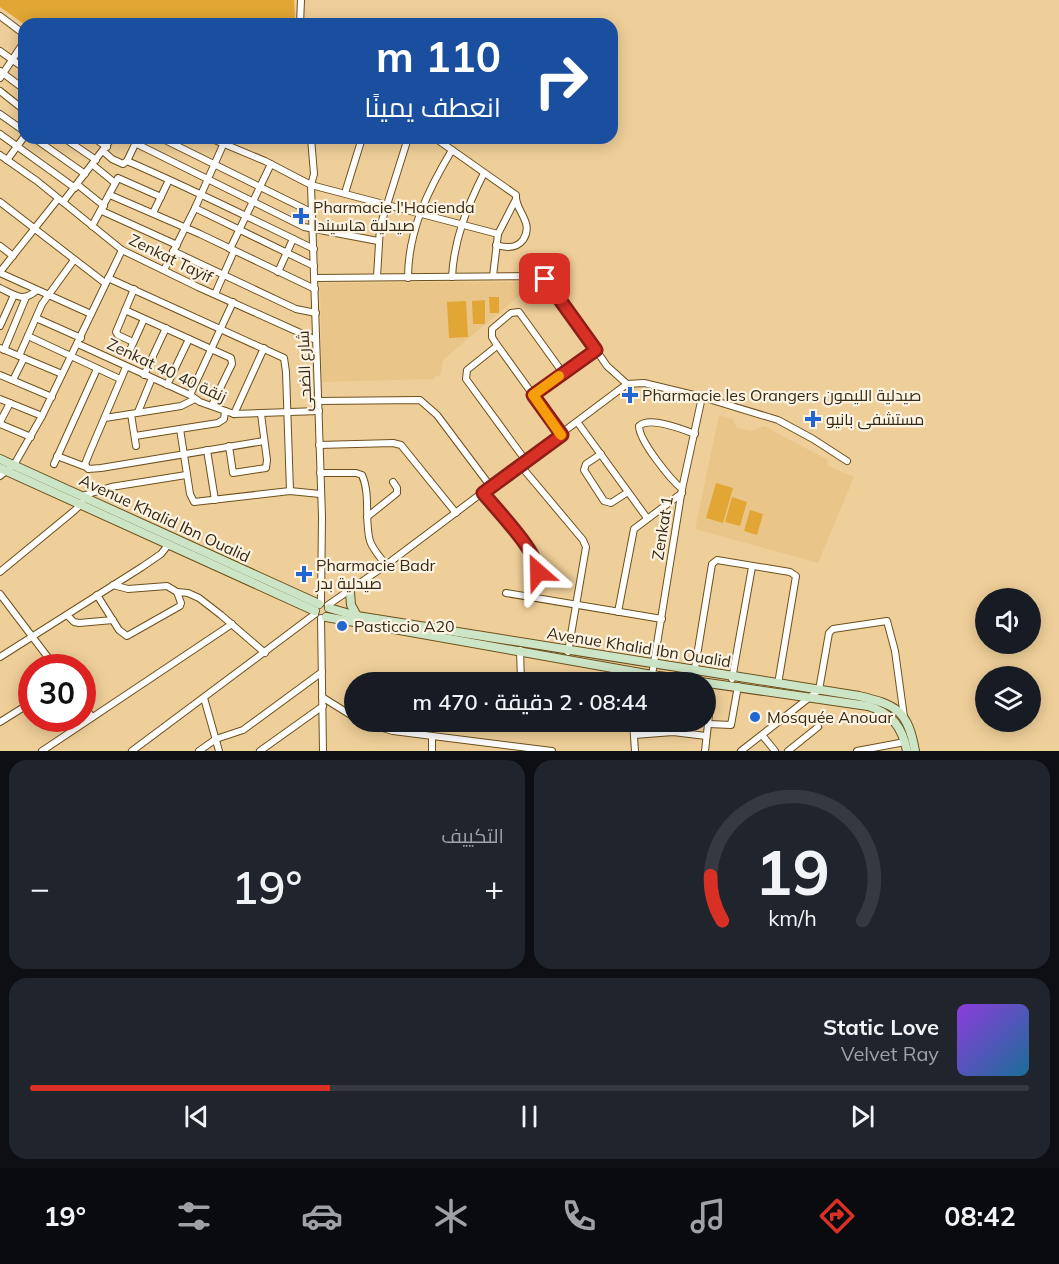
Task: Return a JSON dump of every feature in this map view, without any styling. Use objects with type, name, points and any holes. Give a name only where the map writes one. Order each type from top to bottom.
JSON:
[{"type":"main road","name":"Avenue Khalid Ibn Oualid","points":[[0,459],[5,470],[82,499],[322,610],[526,649]]},
{"type":"main road","name":"Avenue Khalid Ibn Oualid","points":[[82,499],[168,545],[322,610],[441,638],[693,670],[734,683],[868,706],[885,712],[900,728],[906,747]]},
{"type":"main road","points":[[350,592],[351,605],[357,616]]},
{"type":"main road","name":"Avenue Khalid Ibn Oualid","points":[[568,655],[636,672]]},
{"type":"main road","name":"Avenue Khalid Ibn Oualid","points":[[716,682],[778,684],[884,702],[897,710],[904,718]]},
{"type":"main road","points":[[904,718],[912,735],[915,751]]},
{"type":"street","points":[[300,18],[301,0]]},
{"type":"street","points":[[0,16],[18,30]]},
{"type":"street","points":[[0,51],[18,64]]},
{"type":"street","points":[[18,51],[1,74],[18,85]]},
{"type":"street","points":[[0,91],[18,105]]},
{"type":"street","points":[[0,114],[18,127]]},
{"type":"street","points":[[0,134],[103,208],[224,274],[296,309],[316,313]]},
{"type":"street","points":[[43,144],[86,174]]},
{"type":"street","points":[[71,144],[117,180],[161,197]]},
{"type":"street","points":[[100,144],[112,159],[201,194],[314,249]]},
{"type":"street","points":[[91,314],[0,273],[35,229],[76,187],[108,144]]},
{"type":"street","points":[[92,226],[134,144]]},
{"type":"street","points":[[142,144],[304,227],[378,241]]},
{"type":"street","points":[[173,144],[313,213]]},
{"type":"street","points":[[164,270],[215,165],[220,144]]},
{"type":"street","points":[[226,144],[311,185],[498,234]]},
{"type":"street","name":"شارع الضحى","points":[[312,144],[315,174],[311,185],[319,411],[323,751]]},
{"type":"street","points":[[345,193],[360,144]]},
{"type":"street","points":[[377,277],[378,241],[406,144]]},
{"type":"street","points":[[444,144],[516,197],[498,234],[493,276]]},
{"type":"street","points":[[7,160],[17,146]]},
{"type":"street","points":[[408,278],[409,256],[420,214],[428,192],[452,150]]},
{"type":"street","name":"Zenkat Tayif","points":[[0,155],[122,250],[316,340]]},
{"type":"street","points":[[215,294],[245,215],[271,164]]},
{"type":"street","points":[[452,277],[455,248],[462,224],[484,173]]},
{"type":"street","points":[[153,213],[169,180]]},
{"type":"street","points":[[110,195],[315,289]]},
{"type":"street","points":[[496,245],[513,247],[519,244],[525,236],[527,226],[525,218],[515,201]]},
{"type":"street","points":[[0,202],[74,260],[107,280],[134,289],[284,358],[290,491]]},
{"type":"street","points":[[195,208],[314,266]]},
{"type":"street","points":[[278,272],[293,239]]},
{"type":"street","points":[[0,246],[13,256]]},
{"type":"street","points":[[5,470],[31,437],[122,250]]},
{"type":"street","points":[[14,380],[36,318],[48,295],[74,260]]},
{"type":"street","points":[[315,278],[534,275],[545,279],[612,372],[627,384]]},
{"type":"street","points":[[133,342],[116,334],[134,289]]},
{"type":"street","points":[[36,290],[26,297],[2,349],[62,374]]},
{"type":"street","points":[[1,291],[26,297]]},
{"type":"street","points":[[0,326],[14,295]]},
{"type":"street","points":[[105,418],[181,406],[192,397],[232,302]]},
{"type":"street","points":[[125,310],[231,358],[233,362],[229,372],[212,405]]},
{"type":"street","points":[[562,435],[492,337],[492,329],[511,313],[519,312],[563,373]]},
{"type":"street","name":"Zenkat 40 زنقة 40","points":[[36,318],[126,367],[234,414],[319,411]]},
{"type":"street","points":[[130,350],[144,319]]},
{"type":"street","points":[[144,375],[166,328]]},
{"type":"street","points":[[28,336],[120,379]]},
{"type":"street","points":[[167,385],[189,339]]},
{"type":"street","points":[[498,346],[467,370],[466,379],[523,463],[585,544],[586,553],[568,655]]},
{"type":"street","points":[[234,414],[264,348]]},
{"type":"street","points":[[533,395],[596,350]]},
{"type":"street","points":[[86,467],[126,367]]},
{"type":"street","points":[[54,464],[97,369]]},
{"type":"street","points":[[0,375],[52,397]]},
{"type":"street","points":[[136,446],[135,413],[152,378]]},
{"type":"street","points":[[132,751],[562,435],[627,384],[644,383],[702,397],[778,420],[847,460]]},
{"type":"street","name":"Zenkat 1","points":[[653,672],[682,491],[702,397]]},
{"type":"street","points":[[0,399],[42,416]]},
{"type":"street","points":[[318,401],[420,400],[437,415],[491,486]]},
{"type":"street","points":[[10,403],[0,423],[31,437]]},
{"type":"street","points":[[135,436],[221,422],[225,411]]},
{"type":"street","points":[[229,446],[233,472],[263,470],[267,465],[261,414]]},
{"type":"street","points":[[618,612],[634,529],[682,491],[639,432],[639,426],[645,422],[656,423],[695,434]]},
{"type":"street","points":[[578,423],[647,518]]},
{"type":"street","points":[[180,429],[186,475],[193,501],[198,503],[290,491],[320,494]]},
{"type":"street","points":[[57,456],[86,467],[101,468],[264,441]]},
{"type":"street","points":[[319,445],[393,443],[400,445],[456,513]]},
{"type":"street","points":[[207,450],[215,500]]},
{"type":"street","points":[[601,454],[586,464],[584,468],[596,490],[609,504],[628,492]]},
{"type":"street","points":[[320,473],[362,475],[366,488],[371,544],[386,565]]},
{"type":"street","points":[[0,572],[82,499],[111,488],[186,475]]},
{"type":"street","points":[[367,517],[397,493],[393,482]]},
{"type":"street","points":[[483,493],[536,561],[538,572],[534,597]]},
{"type":"street","points":[[0,657],[155,558],[168,545]]},
{"type":"street","points":[[693,670],[712,564],[717,560],[790,572],[796,579],[778,684]]},
{"type":"street","points":[[716,724],[731,725],[734,683],[752,567]]},
{"type":"street","points":[[113,585],[128,589],[167,586],[177,592],[199,598],[265,652]]},
{"type":"street","points":[[97,595],[123,634],[130,635],[180,606],[177,592]]},
{"type":"street","points":[[506,592],[662,619]]},
{"type":"street","points":[[0,594],[46,654]]},
{"type":"street","points":[[67,615],[74,622],[79,623],[113,620]]},
{"type":"street","points":[[741,751],[819,690],[830,631],[884,620],[889,624],[896,651],[904,718]]},
{"type":"street","points":[[96,714],[232,624]]},
{"type":"street","points":[[523,672],[526,649]]},
{"type":"street","points":[[200,751],[216,739],[243,730],[322,672]]},
{"type":"street","points":[[322,697],[344,711]]},
{"type":"street","points":[[204,698],[219,751]]},
{"type":"street","points":[[260,751],[323,706]]},
{"type":"street","points":[[0,722],[18,711]]},
{"type":"street","points":[[788,751],[818,728]]},
{"type":"street","points":[[42,751],[70,732]]},
{"type":"street","points":[[402,732],[552,751]]},
{"type":"street","points":[[634,732],[635,751]]},
{"type":"street","points":[[634,735],[668,732],[706,736]]},
{"type":"street","points":[[705,751],[707,732]]},
{"type":"street","points":[[762,735],[775,751]]},
{"type":"street","points":[[432,737],[432,751]]},
{"type":"street","points":[[479,751],[480,742]]},
{"type":"street","points":[[857,751],[906,747]]},
{"type":"shaded area","points":[[0,0],[294,0],[295,17],[18,20],[0,7]]},
{"type":"shaded area","points":[[536,282],[443,360],[440,377],[436,375],[434,379],[322,382],[320,283]]},
{"type":"shaded area","points":[[489,297],[499,297],[499,313],[490,313]]},
{"type":"shaded area","points":[[485,300],[485,324],[473,324],[472,301]]},
{"type":"shaded area","points":[[466,301],[468,337],[449,338],[447,302]]},
{"type":"shaded area","points":[[719,415],[733,419],[737,428],[751,431],[764,426],[828,460],[827,465],[854,477],[818,563],[695,529]]},
{"type":"shaded area","points":[[716,483],[733,488],[723,523],[706,518]]},
{"type":"shaded area","points":[[732,497],[747,502],[740,526],[725,522]]},
{"type":"shaded area","points":[[750,510],[763,514],[757,535],[744,531]]},
{"type":"slow traffic","points":[[559,376],[533,395],[561,435]]},
{"type":"place","name":"Pharmacie l'Hacienda صيدلية هاسيندا","points":[[301,216]]},
{"type":"place","name":"Pharmacie les Orangers صيدلية الليمون","points":[[630,395]]},
{"type":"place","name":"مستشفى بانيو","points":[[813,419]]},
{"type":"place","name":"Pharmacie Badr صيدلية بدر","points":[[304,574]]},
{"type":"place","name":"Pasticcio A20","points":[[342,626]]},
{"type":"place","name":"Mosquée Anouar","points":[[755,717]]},
{"type":"route","points":[[538,572],[538,566],[530,551],[483,493],[562,435],[533,395],[596,350],[545,279]]}]
